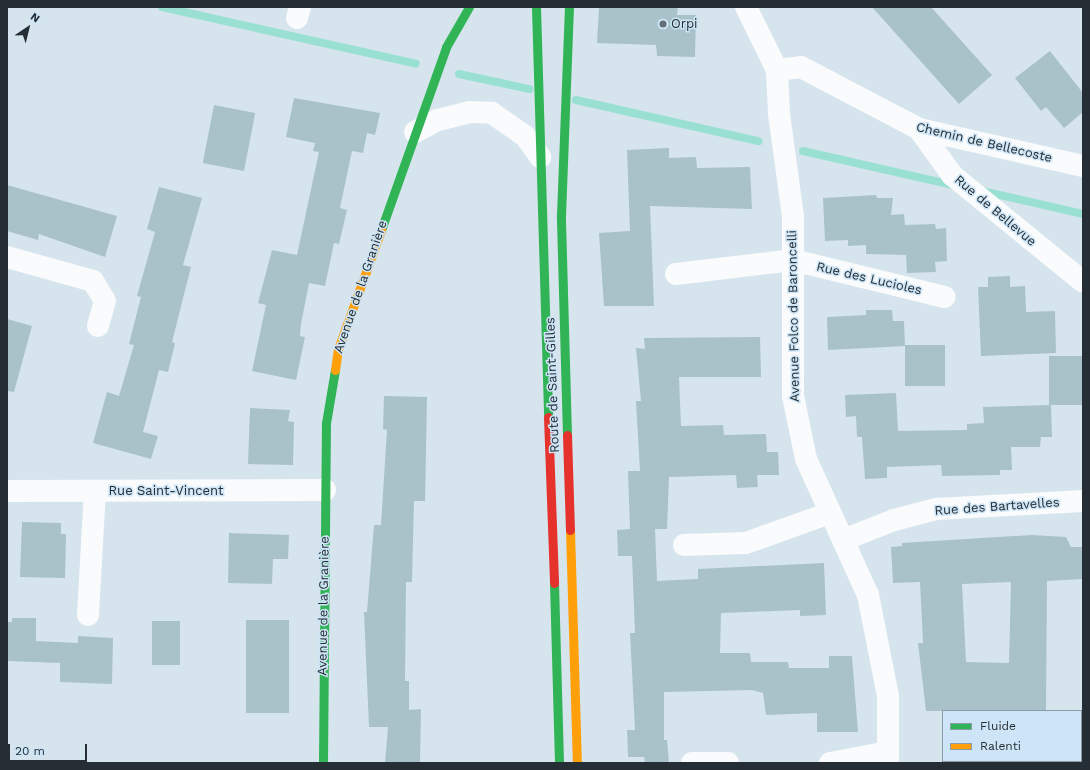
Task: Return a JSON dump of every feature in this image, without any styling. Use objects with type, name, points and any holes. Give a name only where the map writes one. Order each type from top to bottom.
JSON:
[{"type":"main road","name":"Route de Saint-Gilles","points":[[536,7],[559,763]]},
{"type":"main road","name":"Route de Saint-Gilles","points":[[569,7],[561,215],[577,763]]},
{"type":"main road","name":"Avenue de la Granière","points":[[322,763],[326,423],[338,349],[446,47],[471,11]]},
{"type":"street","points":[[746,7],[777,70]]},
{"type":"street","name":"Chemin de Bellecoste","points":[[777,70],[801,67],[919,129],[1083,166]]},
{"type":"street","name":"Avenue Folco de Baroncelli","points":[[777,70],[779,114],[793,216],[793,396],[806,460],[868,594],[888,696],[888,758]]},
{"type":"street","points":[[415,132],[444,118],[469,112],[492,113],[525,136],[540,157]]},
{"type":"street","name":"Rue de Bellevue","points":[[919,129],[952,175],[993,211],[1083,282]]},
{"type":"street","points":[[7,257],[93,282],[105,301],[98,326]]},
{"type":"street","points":[[676,274],[793,260]]},
{"type":"street","name":"Rue des Lucioles","points":[[793,260],[945,297]]},
{"type":"street","name":"Rue Saint-Vincent","points":[[7,490],[325,490]]},
{"type":"street","points":[[88,615],[95,491]]},
{"type":"street","name":"Rue des Bartavelles","points":[[843,540],[894,520],[936,509],[1083,501]]},
{"type":"street","points":[[684,545],[746,543],[830,512]]},
{"type":"street","points":[[830,763],[888,758]]},
{"type":"street","points":[[692,762],[728,763]]},
{"type":"building","points":[[599,7],[678,7],[677,15],[696,15],[695,57],[657,56],[656,45],[597,43]]},
{"type":"building","points":[[872,7],[931,7],[992,75],[959,104]]},
{"type":"building","points":[[1050,51],[1083,93],[1083,112],[1064,128],[1046,107],[1041,111],[1015,78]]},
{"type":"building","points":[[294,98],[380,113],[375,135],[367,133],[363,153],[352,151],[340,208],[347,210],[339,244],[334,243],[325,286],[309,283],[300,336],[305,337],[296,380],[252,371],[266,305],[258,303],[272,250],[297,255],[319,152],[313,151],[315,143],[286,137]]},
{"type":"building","points":[[214,105],[255,113],[244,171],[203,163]]},
{"type":"building","points":[[669,148],[669,158],[696,157],[697,168],[750,167],[752,209],[650,206],[654,306],[604,306],[599,233],[630,231],[627,150]]},
{"type":"building","points":[[7,185],[117,216],[105,257],[39,234],[38,240],[7,231]]},
{"type":"building","points":[[159,187],[202,198],[183,265],[191,267],[172,342],[175,343],[168,372],[159,370],[143,432],[158,436],[151,459],[93,443],[107,392],[119,396],[134,345],[129,344],[141,297],[137,296],[155,232],[147,229]]},
{"type":"building","points":[[876,195],[877,198],[893,198],[891,215],[904,214],[905,225],[935,224],[936,229],[946,228],[947,261],[935,262],[936,272],[907,273],[906,255],[866,254],[866,245],[848,246],[848,240],[825,241],[823,198]]},
{"type":"building","points":[[1010,276],[1010,287],[1025,286],[1026,312],[1055,311],[1056,353],[981,356],[978,287],[988,287],[988,277]]},
{"type":"building","points":[[866,310],[892,310],[893,321],[904,321],[905,346],[828,350],[827,317],[866,315]]},
{"type":"building","points":[[7,319],[32,326],[14,392],[7,391]]},
{"type":"building","points":[[760,337],[761,377],[679,377],[681,426],[723,425],[724,435],[766,434],[767,452],[778,452],[779,475],[757,475],[758,487],[737,488],[736,475],[669,477],[667,529],[655,529],[657,581],[698,579],[698,569],[824,563],[826,615],[800,616],[800,610],[721,613],[720,653],[750,653],[751,662],[788,662],[789,668],[829,668],[829,656],[852,656],[858,732],[817,732],[817,713],[766,715],[763,693],[752,690],[664,692],[664,740],[667,740],[669,763],[645,763],[644,757],[628,757],[627,730],[635,730],[630,633],[635,633],[632,556],[618,556],[617,530],[630,529],[628,471],[640,471],[636,401],[641,401],[636,348],[645,349],[644,338]]},
{"type":"building","points":[[905,345],[945,345],[945,386],[905,386]]},
{"type":"building","points":[[1049,356],[1083,356],[1083,405],[1049,405]]},
{"type":"building","points":[[896,393],[898,431],[967,430],[967,424],[984,423],[983,407],[1051,405],[1052,437],[1041,437],[1040,447],[1011,447],[1012,470],[1000,470],[1000,475],[942,476],[941,465],[887,467],[887,478],[865,479],[862,437],[857,437],[856,416],[846,417],[845,395]]},
{"type":"building","points":[[384,396],[427,397],[425,501],[414,501],[412,582],[406,582],[405,681],[409,681],[409,710],[421,709],[420,763],[385,763],[388,727],[369,727],[364,612],[367,612],[374,525],[381,525],[387,430],[383,429]]},
{"type":"building","points":[[250,408],[290,410],[288,421],[294,422],[293,465],[248,464]]},
{"type":"building","points":[[22,522],[61,523],[61,534],[66,534],[65,578],[20,577]]},
{"type":"building","points":[[229,533],[289,535],[288,559],[273,559],[272,584],[228,583]]},
{"type":"building","points":[[1032,535],[1066,537],[1071,547],[1082,547],[1083,579],[1047,581],[1046,710],[926,711],[918,643],[923,643],[920,582],[893,583],[891,547],[902,546],[902,543]],"holes":[[[1011,582],[1009,663],[966,662],[962,584]]]},
{"type":"building","points":[[12,618],[36,618],[36,641],[78,643],[78,636],[113,638],[112,684],[60,682],[60,663],[7,661],[7,622],[12,622]]},
{"type":"building","points":[[246,620],[289,620],[289,713],[246,713]]},
{"type":"building","points":[[152,621],[180,621],[180,665],[152,665]]},
{"type":"waterway","points":[[162,7],[416,64]]},
{"type":"waterway","points":[[459,74],[529,89]]},
{"type":"waterway","points":[[576,100],[758,141]]},
{"type":"waterway","points":[[803,151],[953,185]]},
{"type":"waterway","points":[[982,191],[1083,214]]},
{"type":"traffic: fast","points":[[381,230],[446,47],[469,7]]},
{"type":"traffic: fast","points":[[536,7],[548,417]]},
{"type":"traffic: fast","points":[[567,435],[561,215],[569,7]]},
{"type":"traffic: fast","points":[[323,763],[326,423],[335,370]]},
{"type":"traffic: fast","points":[[554,583],[559,763]]},
{"type":"traffic: slow","points":[[335,370],[338,349],[381,230]]},
{"type":"traffic: slow","points":[[570,530],[577,763]]},
{"type":"traffic: jam","points":[[548,417],[554,583]]},
{"type":"traffic: jam","points":[[567,435],[570,530]]},
{"type":"place","name":"Orpi","points":[[663,24]]}]
